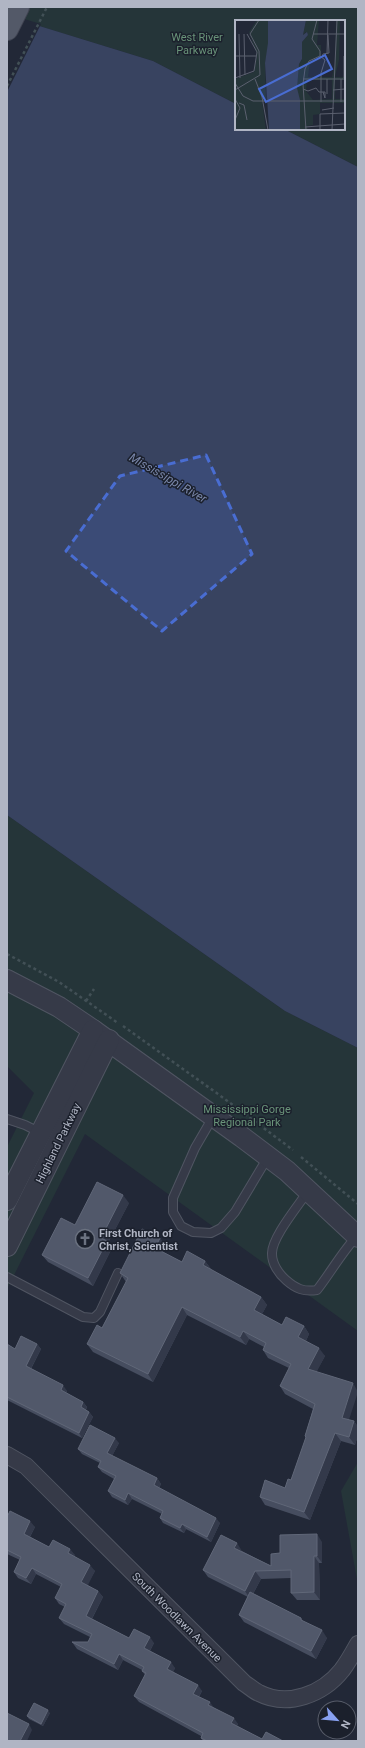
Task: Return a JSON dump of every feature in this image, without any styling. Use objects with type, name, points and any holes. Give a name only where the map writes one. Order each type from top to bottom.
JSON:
[{"type":"main road","points":[[7,29],[18,7]]},
{"type":"street","points":[[7,980],[59,1007],[101,1035],[214,1116],[268,1156],[309,1190],[358,1236]]},
{"type":"street","name":"Highland Parkway","points":[[7,1200],[41,1133],[101,1035]]},
{"type":"street","name":"Highland Parkway","points":[[7,1246],[61,1138],[101,1035]]},
{"type":"street","points":[[41,1133],[61,1138]]},
{"type":"street","name":"South Woodlawn Avenue","points":[[7,1455],[26,1466],[244,1683],[260,1694],[285,1699],[308,1696],[319,1691],[353,1664],[358,1644]]},
{"type":"lane","points":[[214,1116],[195,1148],[173,1198],[173,1212],[181,1226],[193,1232],[210,1233],[221,1228],[235,1212],[268,1156]]},
{"type":"lane","points":[[7,1119],[25,1125],[41,1133]]},
{"type":"lane","points":[[309,1190],[274,1243],[272,1254],[275,1266],[284,1278],[295,1288],[307,1291],[317,1290],[329,1275],[347,1246],[358,1236]]},
{"type":"lane","points":[[7,1277],[83,1317],[94,1318],[100,1312],[118,1272]]},
{"type":"path","points":[[7,86],[47,7]]},
{"type":"path","points":[[7,954],[59,982],[87,1000],[94,990]]},
{"type":"highlighted area","points":[[206,455],[252,554],[162,631],[66,551],[120,476]]},
{"type":"green space","name":"West River Parkway","points":[[19,7],[358,7],[358,167],[286,130],[345,130],[345,20],[235,20],[235,103],[153,61],[13,18]]},
{"type":"green space","name":"Mississippi Gorge Regional Park","points":[[7,815],[285,1011],[358,1048],[358,1331],[85,1134],[7,1289],[7,1147],[34,1093],[7,1066]]},
{"type":"green space","points":[[358,1462],[358,1585],[341,1491]]},
{"type":"water","name":"Mississippi River","points":[[7,16],[153,61],[235,103],[235,130],[286,130],[358,167],[358,1048],[285,1011],[7,815]]},
{"type":"pier","points":[[7,14],[41,24],[7,92]]},
{"type":"building","name":"First Church of Christ, Scientist","points":[[97,1182],[123,1195],[101,1238],[107,1241],[88,1278],[42,1255],[61,1218],[75,1225]]},
{"type":"building","points":[[142,1229],[160,1238],[155,1248],[182,1262],[187,1251],[205,1261],[203,1265],[261,1297],[254,1310],[282,1325],[286,1317],[304,1326],[298,1337],[319,1348],[308,1369],[353,1383],[342,1418],[354,1421],[349,1437],[335,1433],[304,1512],[260,1497],[265,1480],[285,1488],[288,1479],[291,1480],[306,1437],[305,1436],[315,1404],[280,1386],[291,1364],[263,1350],[266,1343],[243,1331],[240,1337],[182,1307],[148,1374],[87,1344],[97,1325],[102,1328],[128,1278],[120,1273]]},
{"type":"building","points":[[21,1336],[37,1344],[26,1366],[63,1385],[61,1390],[83,1402],[81,1407],[89,1412],[79,1433],[7,1397],[7,1344],[15,1349]]},
{"type":"building","points":[[90,1425],[115,1438],[107,1453],[157,1478],[154,1485],[216,1518],[207,1537],[182,1524],[180,1528],[160,1518],[163,1511],[128,1493],[125,1500],[108,1491],[116,1476],[98,1467],[101,1461],[78,1449]]},
{"type":"building","points":[[10,1511],[30,1521],[24,1534],[49,1547],[53,1540],[70,1549],[68,1553],[90,1565],[81,1582],[98,1591],[86,1616],[129,1638],[134,1629],[150,1637],[144,1648],[171,1662],[167,1669],[198,1685],[193,1694],[210,1702],[208,1705],[234,1718],[231,1723],[262,1739],[266,1732],[283,1741],[207,1741],[201,1738],[203,1733],[134,1696],[146,1673],[142,1671],[144,1667],[119,1654],[114,1664],[72,1642],[88,1642],[92,1634],[59,1618],[66,1604],[55,1598],[62,1584],[32,1568],[26,1578],[14,1572],[21,1557],[7,1550],[7,1515]]},
{"type":"building","points":[[317,1534],[317,1556],[314,1556],[314,1592],[291,1593],[291,1570],[255,1571],[245,1591],[203,1570],[221,1535],[237,1543],[234,1548],[271,1566],[271,1554],[280,1553],[280,1535]]},
{"type":"building","points":[[250,1592],[322,1630],[311,1651],[239,1615]]},
{"type":"building","points":[[34,1703],[48,1710],[41,1724],[27,1716]]},
{"type":"building","points":[[7,1713],[29,1724],[20,1741],[7,1741]]},
{"type":"place","name":"First Church of Christ, Scientist","points":[[85,1239]]}]
